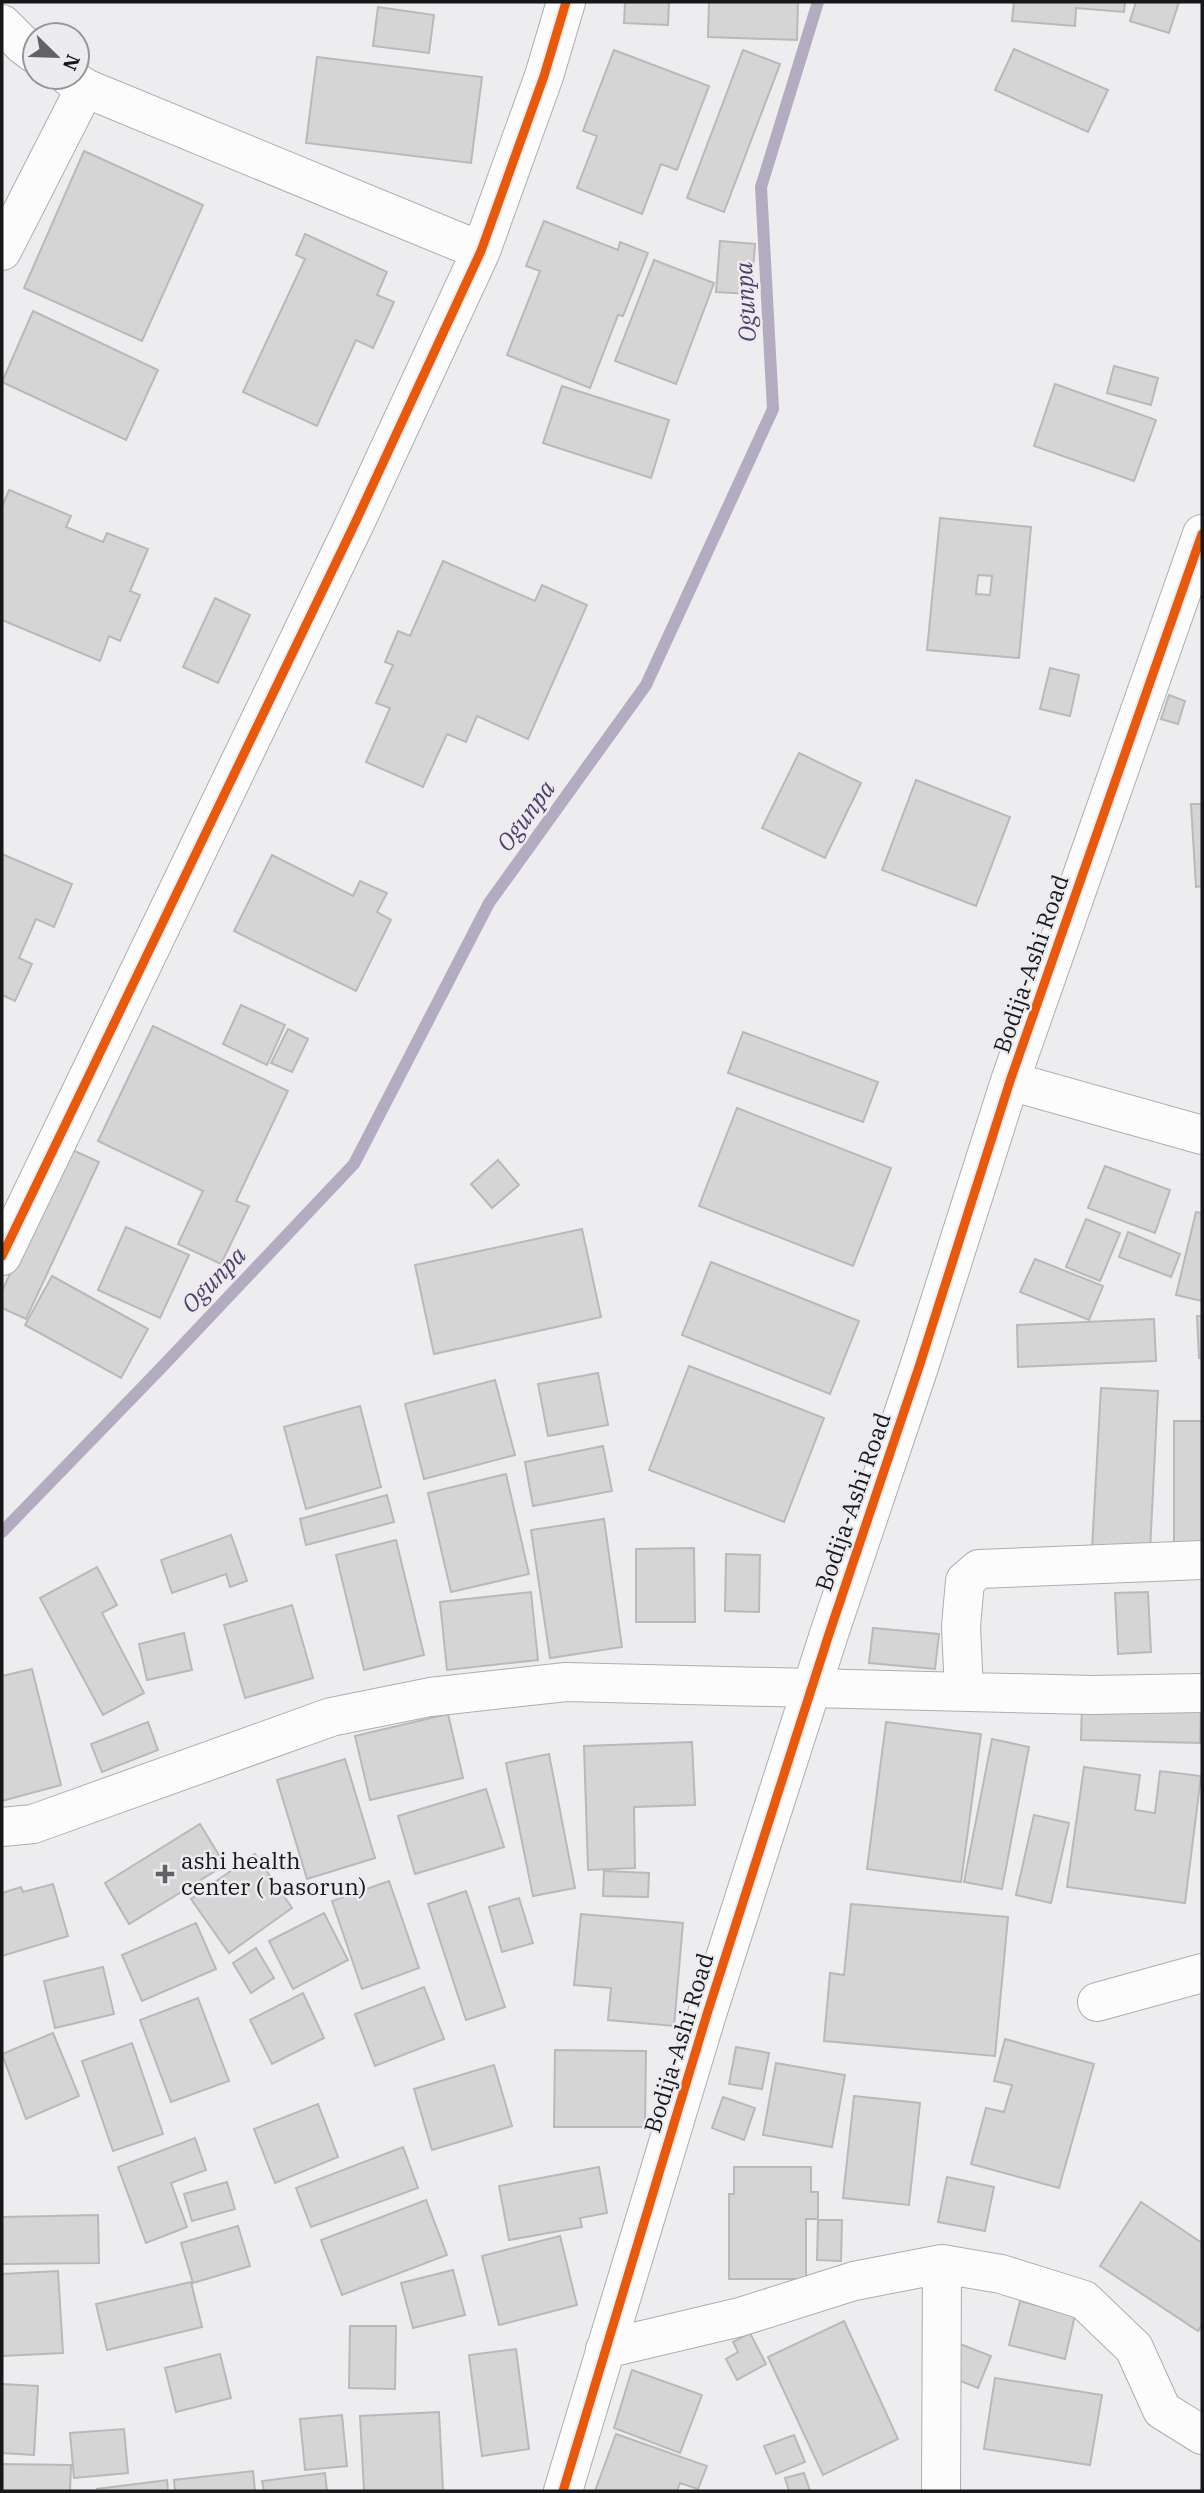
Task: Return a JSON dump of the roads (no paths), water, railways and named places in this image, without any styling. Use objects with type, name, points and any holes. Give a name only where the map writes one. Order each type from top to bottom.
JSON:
[{"type":"street","points":[[2,1256],[356,522],[481,251],[544,76],[566,2]]},
{"type":"street","points":[[2,24],[21,43]]},
{"type":"street","points":[[91,88],[481,251]]},
{"type":"street","points":[[2,251],[73,91]]},
{"type":"street","name":"Bodija-Ashi Road","points":[[563,2491],[707,2014],[1010,1081],[1202,534]]},
{"type":"street","points":[[1010,1081],[1202,1135]]},
{"type":"street","points":[[964,1692],[961,1626],[965,1581],[979,1569],[1202,1560]]},
{"type":"street","points":[[2,1827],[33,1824],[331,1717],[430,1697],[566,1682],[1092,1695],[1202,1693]]},
{"type":"street","points":[[1097,2002],[1202,1973]]},
{"type":"street","points":[[941,2491],[942,2264]]},
{"type":"street","points":[[605,2349],[740,2316],[854,2281],[942,2264],[1000,2274],[1084,2300],[1134,2348],[1162,2410],[1202,2435]]},
{"type":"waterway","name":"Ogunpa","points":[[2,1532],[354,1164],[489,903],[646,685],[773,409],[761,187],[818,2]]},
{"type":"place","name":"ashi health center ( basorun)","points":[[165,1874]]}]
